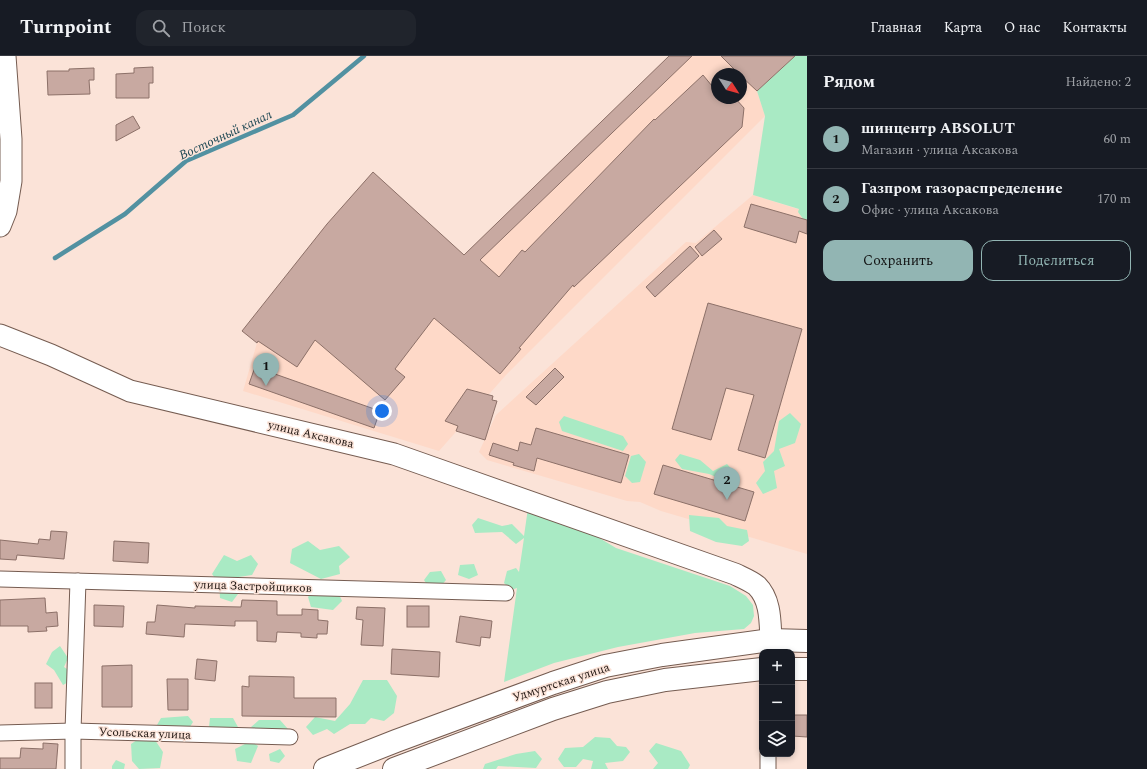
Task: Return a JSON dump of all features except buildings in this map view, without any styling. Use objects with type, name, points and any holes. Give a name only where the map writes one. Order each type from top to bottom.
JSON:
[{"type":"main road","name":"Удмуртская улица","points":[[325,769],[524,693],[605,666],[662,655],[771,646],[807,641]]},
{"type":"main road","name":"Удмуртская улица","points":[[394,769],[553,709],[607,692],[665,680],[759,669]]},
{"type":"main road","points":[[795,669],[807,669]]},
{"type":"street","points":[[0,226],[6,211],[11,181],[11,139],[5,56]]},
{"type":"street","name":"улица Аксакова","points":[[0,335],[51,355],[130,391],[394,454],[735,574],[756,586],[765,597],[770,617],[771,646]]},
{"type":"street","name":"улица Застройщиков","points":[[0,579],[506,593]]},
{"type":"street","points":[[73,769],[78,581]]},
{"type":"street","name":"Усольская улица","points":[[0,733],[73,731],[290,738]]},
{"type":"street","points":[[768,757],[768,769]]},
{"type":"shaded area","points":[[669,56],[795,56],[757,91],[765,116],[506,375],[439,451],[243,391],[257,343],[242,331],[326,225],[373,172],[464,255]]},
{"type":"shaded area","points":[[753,195],[807,212],[807,554],[661,511],[640,502],[627,501],[487,460],[479,452],[496,415],[686,242],[696,243]]},
{"type":"green space","points":[[795,56],[807,56],[807,224],[798,212],[799,209],[753,195],[765,116],[757,91]]},
{"type":"green space","points":[[790,413],[801,424],[795,443],[779,449],[785,466],[774,471],[777,488],[763,494],[756,483],[765,471],[763,462],[774,451],[779,421]]},
{"type":"green space","points":[[564,416],[623,436],[628,444],[623,451],[562,431],[559,422]]},
{"type":"green space","points":[[639,454],[646,462],[640,482],[632,483],[625,476],[631,456]]},
{"type":"green space","points":[[680,454],[700,460],[713,471],[727,464],[736,474],[728,482],[709,474],[682,469],[675,460]]},
{"type":"green space","points":[[528,508],[581,527],[616,548],[730,586],[746,596],[753,605],[754,616],[751,623],[744,629],[695,633],[618,647],[554,663],[504,682],[517,588],[511,590],[504,583],[507,571],[516,568],[519,572],[524,538],[516,544],[502,532],[475,533],[472,525],[478,518],[502,526],[512,524],[524,536]]},
{"type":"green space","points":[[689,515],[719,518],[727,526],[747,530],[749,541],[742,546],[716,542],[690,531]]},
{"type":"green space","points":[[308,541],[320,550],[339,546],[350,557],[339,566],[340,574],[321,579],[290,563],[292,549]]},
{"type":"green space","points":[[224,555],[237,561],[251,555],[258,564],[252,575],[232,578],[238,594],[232,602],[220,598],[219,583],[212,574]]},
{"type":"green space","points":[[474,564],[478,575],[469,579],[458,575],[460,565]]},
{"type":"green space","points":[[441,571],[446,580],[440,587],[429,588],[424,580],[430,572]]},
{"type":"green space","points":[[313,591],[338,592],[342,601],[333,610],[311,607],[308,597]]},
{"type":"green space","points":[[60,646],[68,658],[64,667],[70,671],[72,680],[63,685],[54,670],[46,664],[52,652]]},
{"type":"green space","points":[[363,680],[387,680],[397,696],[394,713],[384,721],[371,718],[365,724],[350,724],[334,734],[327,729],[313,735],[306,727],[315,717],[335,721],[350,704]]},
{"type":"green space","points":[[188,716],[193,722],[188,730],[162,731],[157,725],[161,718]]},
{"type":"green space","points":[[210,718],[233,718],[238,727],[220,733],[209,727]]},
{"type":"green space","points":[[259,720],[280,720],[288,729],[278,733],[264,734],[251,727]]},
{"type":"green space","points":[[595,737],[610,738],[617,746],[626,747],[630,752],[623,761],[605,763],[608,769],[591,769],[593,761],[583,759],[576,767],[564,767],[558,759],[565,748],[583,747]]},
{"type":"green space","points":[[140,738],[155,740],[163,752],[160,768],[139,769],[132,761],[131,744]]},
{"type":"green space","points":[[251,741],[258,746],[251,763],[237,761],[235,749]]},
{"type":"green space","points":[[656,743],[681,751],[690,765],[688,769],[653,769],[658,763],[649,751]]},
{"type":"green space","points":[[280,749],[285,756],[279,763],[270,761],[269,754]]},
{"type":"green space","points":[[535,751],[542,759],[536,768],[498,766],[496,769],[483,769],[485,764],[516,754]]},
{"type":"green space","points":[[116,760],[125,764],[124,769],[112,769],[112,766]]},
{"type":"waterway","name":"Восточный канал","points":[[55,258],[125,214],[186,161],[293,115],[364,56]]},
{"type":"place","name":"шинцентр ABSOLUT","points":[[266,386]]},
{"type":"place","name":"Газпром газораспределение","points":[[727,500]]}]
